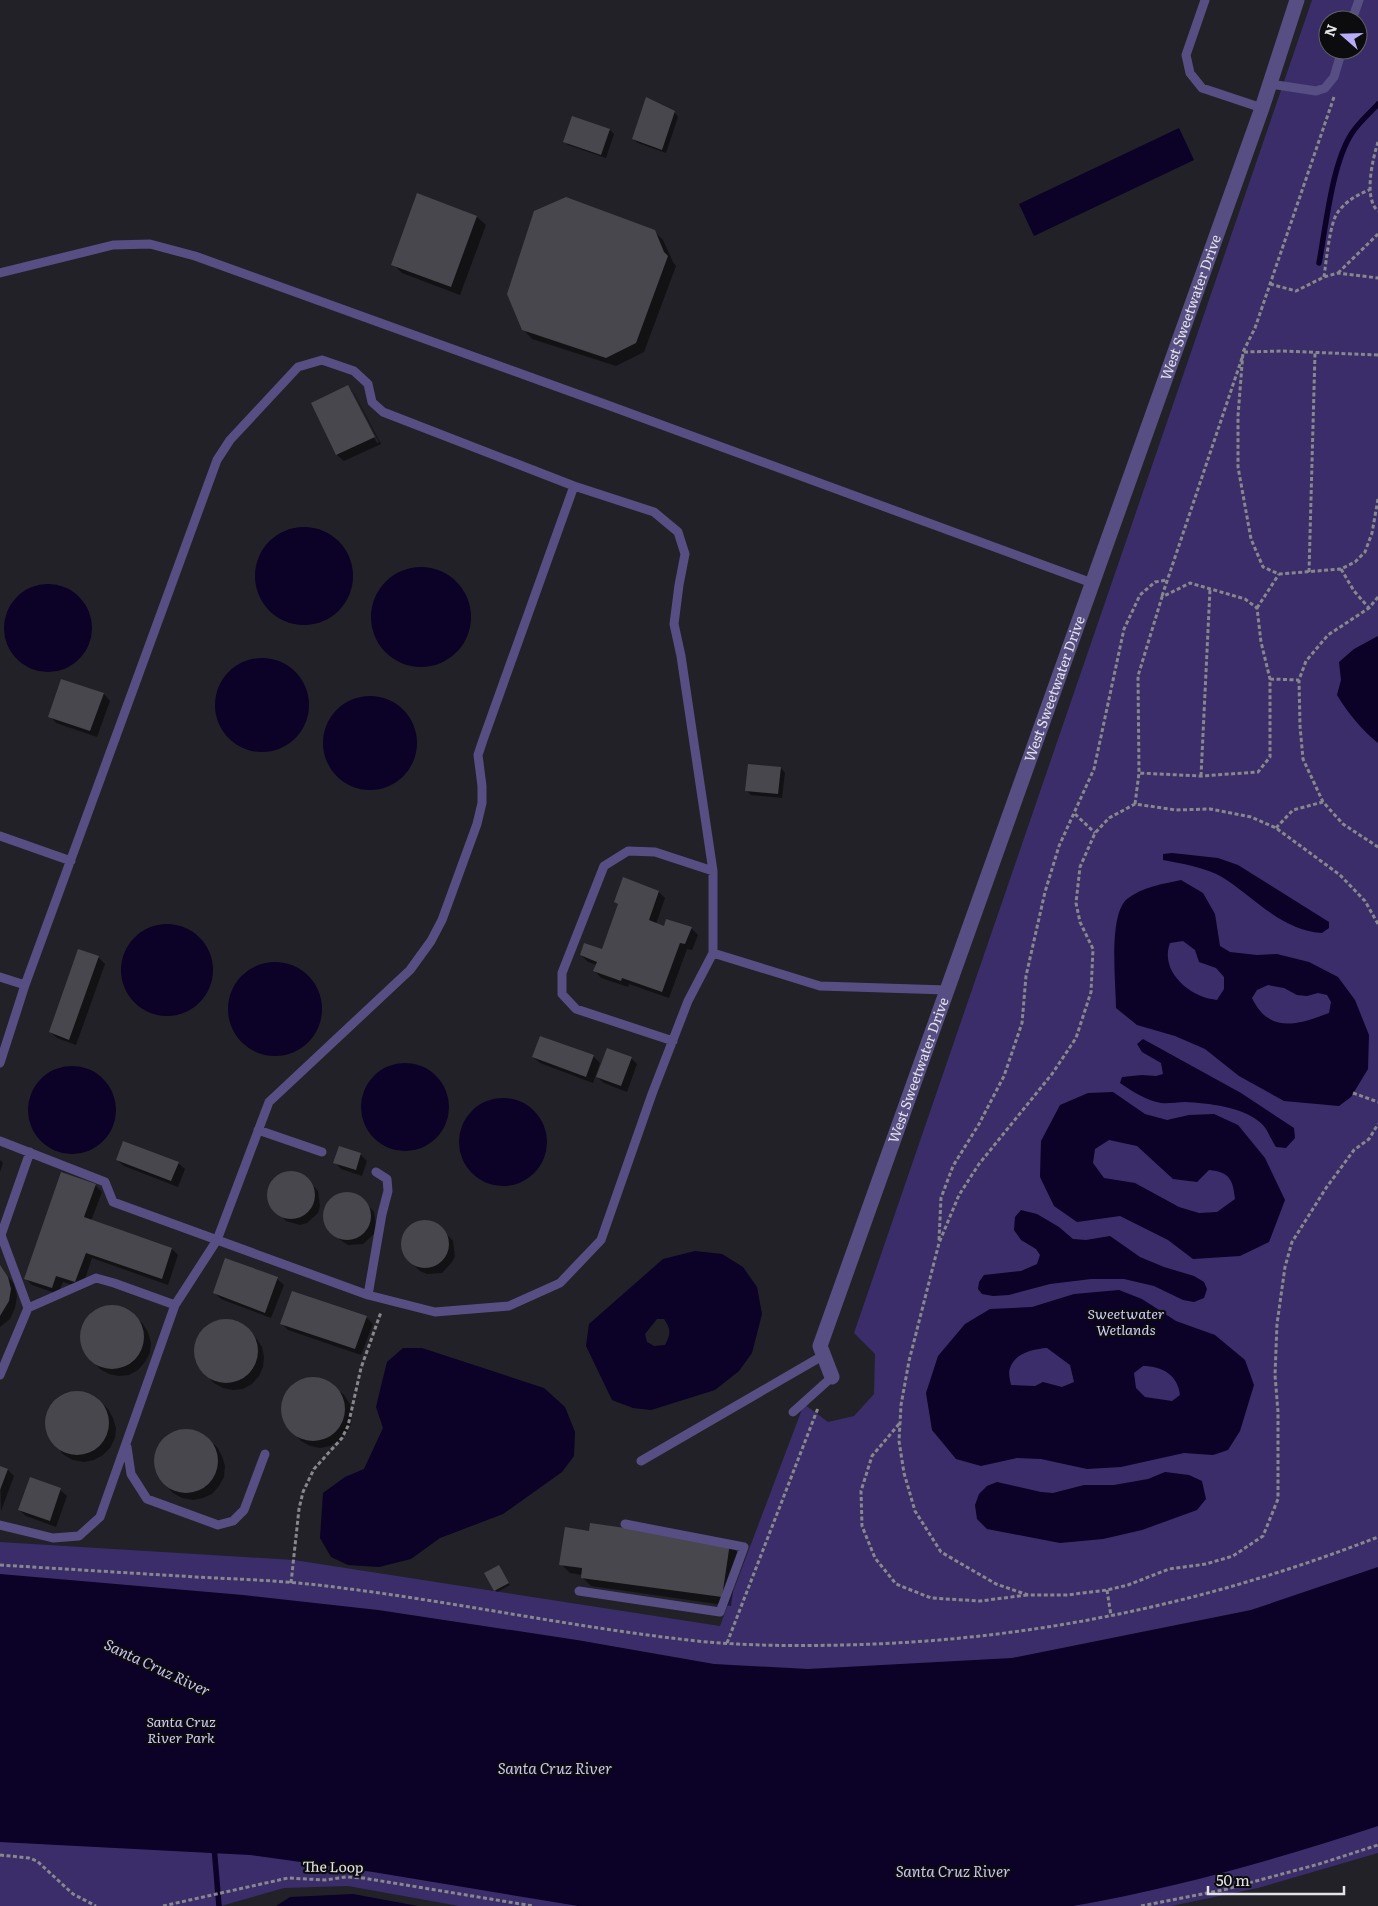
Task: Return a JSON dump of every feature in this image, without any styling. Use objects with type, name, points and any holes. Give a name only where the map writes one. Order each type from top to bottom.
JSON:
[{"type":"street","name":"West Sweetwater Drive","points":[[832,1377],[820,1346],[1262,108],[1297,0]]},
{"type":"lane","points":[[1205,0],[1186,55],[1190,73],[1202,88],[1262,108]]},
{"type":"lane","points":[[1270,84],[1316,91],[1325,88],[1334,77],[1339,60]]},
{"type":"lane","points":[[0,273],[113,245],[150,244],[186,254],[602,403],[1092,584]]},
{"type":"lane","points":[[0,1063],[25,985],[218,460],[230,440],[298,367],[322,360],[354,371],[368,384],[372,402],[383,412],[574,486],[654,512],[678,532],[685,554],[674,624],[681,656],[713,871],[713,953],[688,1001],[600,1240],[560,1283],[509,1306],[435,1312],[385,1300],[113,1202],[105,1182],[0,1141]]},
{"type":"lane","points":[[0,1525],[53,1538],[79,1536],[100,1517],[127,1445],[174,1304],[217,1240],[269,1102],[410,970],[431,941],[442,920],[477,824],[482,803],[478,755],[574,486]]},
{"type":"lane","points":[[0,836],[71,861]]},
{"type":"lane","points":[[673,1041],[576,1009],[562,994],[562,973],[604,866],[628,851],[655,852],[713,871]]},
{"type":"lane","points":[[713,953],[820,986],[947,990]]},
{"type":"lane","points":[[0,978],[25,985]]},
{"type":"lane","points":[[258,1130],[322,1152]]},
{"type":"lane","points":[[0,1375],[28,1308],[1,1235],[30,1152]]},
{"type":"lane","points":[[368,1295],[382,1214],[388,1191],[387,1179],[376,1172]]},
{"type":"lane","points":[[28,1308],[96,1278],[174,1304]]},
{"type":"lane","points":[[641,1461],[824,1354]]},
{"type":"lane","points":[[793,1412],[832,1377]]},
{"type":"lane","points":[[127,1445],[131,1474],[147,1499],[218,1525],[234,1521],[244,1510],[265,1454]]},
{"type":"lane","points":[[579,1591],[720,1612],[744,1547],[625,1524]]},
{"type":"path","points":[[1134,804],[1139,773],[1138,676],[1167,580],[1244,352],[1255,328],[1336,92]]},
{"type":"path","points":[[1378,142],[1371,172],[1370,190],[1375,209],[1378,211]]},
{"type":"path","points":[[1324,277],[1336,213],[1353,196],[1370,190]]},
{"type":"path","points":[[1338,273],[1378,234]]},
{"type":"path","points":[[1270,284],[1296,291],[1324,277],[1338,273],[1378,278]]},
{"type":"path","points":[[1244,352],[1282,351],[1378,355]]},
{"type":"path","points":[[1244,352],[1238,416],[1238,467],[1251,539],[1263,567],[1279,574],[1341,569],[1355,562],[1366,552],[1372,533],[1378,499]]},
{"type":"path","points":[[1309,572],[1315,353]]},
{"type":"path","points":[[1341,569],[1354,591],[1369,608]]},
{"type":"path","points":[[1139,773],[1201,776],[1258,772],[1270,757],[1270,679],[1261,642],[1257,608],[1279,574]]},
{"type":"path","points":[[939,1243],[941,1198],[953,1166],[979,1124],[1004,1076],[1022,1022],[1026,976],[1043,900],[1059,846],[1076,814],[1094,769],[1124,628],[1140,595],[1155,582],[1167,580]]},
{"type":"path","points":[[1162,596],[1190,583],[1245,599],[1257,608]]},
{"type":"path","points":[[1201,776],[1210,589]]},
{"type":"path","points":[[1378,596],[1369,608],[1328,635],[1306,661],[1299,680],[1303,759],[1323,802],[1343,824],[1378,847]]},
{"type":"path","points":[[1270,679],[1299,680]]},
{"type":"path","points":[[1276,828],[1292,810],[1323,802]]},
{"type":"path","points":[[1028,1595],[996,1584],[941,1552],[915,1511],[904,1473],[898,1441],[909,1361],[939,1243],[960,1195],[979,1164],[1052,1074],[1076,1038],[1092,992],[1093,949],[1080,922],[1076,903],[1080,866],[1095,833],[1109,818],[1134,804],[1176,810],[1210,809],[1251,817],[1276,828],[1340,875],[1365,901],[1378,924]]},
{"type":"path","points":[[1076,814],[1095,833]]},
{"type":"path","points":[[1353,1093],[1378,1102]]},
{"type":"path","points":[[900,1422],[872,1456],[861,1491],[862,1526],[875,1558],[896,1584],[930,1598],[980,1601],[1028,1595],[1067,1596],[1128,1585],[1169,1569],[1206,1564],[1233,1556],[1263,1536],[1278,1498],[1278,1412],[1275,1375],[1277,1324],[1285,1267],[1292,1242],[1326,1188],[1354,1150],[1369,1139],[1378,1124]]},
{"type":"path","points":[[291,1583],[298,1509],[303,1492],[314,1470],[342,1438],[348,1426],[360,1368],[385,1300]]},
{"type":"path","points":[[727,1643],[820,1404]]},
{"type":"path","points":[[1107,1590],[1111,1616]]},
{"type":"path","points":[[1141,1906],[1223,1890],[1319,1864],[1378,1845]]},
{"type":"path","points":[[0,1854],[29,1858],[36,1861],[73,1894],[96,1906]]},
{"type":"path","name":"The Loop","points":[[163,1906],[288,1878],[325,1880],[346,1877],[363,1878],[533,1906]]},
{"type":"green space","points":[[1312,0],[1378,0],[1378,1853],[1258,1888],[1171,1906],[459,1906],[348,1886],[284,1888],[221,1906],[0,1906],[0,1542],[294,1560],[720,1626],[804,1404],[828,1422],[854,1416],[874,1394],[875,1354],[854,1333]]},
{"type":"water","points":[[1179,128],[1194,160],[1034,236],[1019,204]]},
{"type":"water","points":[[304,527],[323,530],[339,541],[350,557],[353,576],[350,595],[339,611],[323,622],[304,625],[285,622],[269,611],[258,595],[255,576],[258,557],[269,541],[285,530]]},
{"type":"water","points":[[421,567],[440,570],[457,581],[468,598],[471,617],[468,636],[457,653],[440,664],[421,667],[402,664],[385,653],[374,636],[371,617],[374,598],[385,581],[402,570]]},
{"type":"water","points":[[48,584],[65,587],[79,597],[89,611],[92,628],[89,645],[79,659],[65,669],[48,672],[31,669],[17,659],[7,645],[4,628],[7,611],[17,597],[31,587]]},
{"type":"water","points":[[1378,636],[1378,743],[1355,720],[1337,695],[1341,680],[1339,662],[1354,649]]},
{"type":"water","points":[[262,658],[280,662],[295,672],[305,687],[309,705],[305,723],[295,738],[280,748],[262,752],[244,748],[229,738],[219,723],[215,705],[219,687],[229,672],[244,662]]},
{"type":"water","points":[[370,696],[388,700],[403,710],[413,725],[417,743],[413,761],[403,776],[388,786],[370,790],[352,786],[337,776],[327,761],[323,743],[327,725],[337,710],[352,700]]},
{"type":"water","points":[[1172,853],[1218,858],[1238,865],[1329,922],[1329,928],[1322,933],[1307,931],[1281,920],[1222,877],[1193,866],[1163,860],[1163,854]]},
{"type":"water","points":[[1181,880],[1203,893],[1215,914],[1220,946],[1230,952],[1257,955],[1277,954],[1309,962],[1338,977],[1355,1000],[1369,1035],[1368,1069],[1351,1097],[1339,1106],[1284,1101],[1239,1076],[1205,1049],[1175,1036],[1137,1025],[1116,1008],[1114,950],[1117,919],[1121,907],[1127,899],[1139,892],[1153,886]],"holes":[[[1183,941],[1195,950],[1199,962],[1216,968],[1224,977],[1224,989],[1217,1000],[1207,998],[1188,989],[1173,973],[1169,964],[1170,943]],[[1268,985],[1284,988],[1297,995],[1307,996],[1318,993],[1327,995],[1331,1002],[1329,1013],[1295,1023],[1285,1024],[1276,1022],[1267,1017],[1252,998],[1257,990]]]},
{"type":"water","points":[[167,924],[185,927],[200,937],[210,952],[213,970],[210,988],[200,1003],[185,1013],[167,1016],[149,1013],[134,1003],[124,988],[121,970],[124,952],[134,937],[149,927]]},
{"type":"water","points":[[275,962],[293,966],[308,976],[318,991],[322,1009],[318,1027],[308,1042],[293,1052],[275,1056],[257,1052],[242,1042],[232,1027],[228,1009],[232,991],[242,976],[257,966]]},
{"type":"water","points":[[1143,1039],[1241,1093],[1294,1128],[1295,1138],[1286,1148],[1276,1147],[1262,1124],[1246,1114],[1204,1103],[1155,1102],[1120,1083],[1122,1077],[1163,1074],[1161,1063],[1142,1052],[1137,1044]]},
{"type":"water","points":[[405,1063],[422,1067],[436,1076],[445,1090],[449,1107],[445,1124],[436,1138],[422,1147],[405,1151],[388,1147],[374,1138],[365,1124],[361,1107],[365,1090],[374,1076],[388,1067]]},
{"type":"water","points":[[72,1066],[89,1070],[103,1079],[112,1093],[116,1110],[112,1127],[103,1141],[89,1150],[72,1154],[55,1150],[41,1141],[32,1127],[28,1110],[32,1093],[41,1079],[55,1070]]},
{"type":"water","points":[[1113,1092],[1145,1114],[1167,1120],[1189,1115],[1214,1114],[1238,1125],[1265,1158],[1285,1200],[1269,1242],[1240,1256],[1193,1259],[1168,1240],[1120,1216],[1077,1222],[1054,1206],[1040,1177],[1041,1141],[1060,1105],[1088,1093]],"holes":[[[1109,1140],[1137,1146],[1173,1179],[1197,1182],[1209,1170],[1226,1175],[1233,1187],[1235,1199],[1217,1212],[1199,1213],[1179,1207],[1135,1183],[1104,1178],[1093,1163],[1095,1149]]]},
{"type":"water","points":[[503,1098],[520,1102],[534,1111],[543,1125],[547,1142],[543,1159],[534,1173],[520,1182],[503,1186],[486,1182],[472,1173],[463,1159],[459,1142],[463,1125],[472,1111],[486,1102]]},
{"type":"water","points":[[1021,1210],[1037,1214],[1059,1227],[1073,1239],[1086,1240],[1110,1236],[1140,1257],[1194,1276],[1204,1282],[1207,1289],[1204,1298],[1194,1302],[1183,1300],[1154,1286],[1124,1279],[1091,1279],[1050,1284],[1009,1295],[993,1296],[982,1294],[978,1289],[979,1282],[984,1275],[1021,1271],[1037,1264],[1040,1255],[1036,1249],[1021,1240],[1014,1230],[1015,1217]]},
{"type":"water","points":[[695,1251],[722,1254],[743,1267],[757,1287],[762,1314],[752,1353],[739,1371],[715,1390],[651,1410],[633,1408],[612,1400],[586,1346],[589,1324],[663,1259]],"holes":[[[657,1319],[664,1319],[669,1329],[668,1338],[665,1345],[654,1346],[647,1342],[645,1334]]]},
{"type":"water","points":[[1119,1290],[1142,1299],[1176,1321],[1215,1335],[1245,1360],[1254,1385],[1240,1431],[1228,1450],[1213,1455],[1184,1453],[1121,1467],[1087,1469],[1041,1459],[1017,1458],[981,1466],[956,1459],[932,1430],[926,1393],[938,1356],[965,1324],[990,1309],[1032,1307],[1074,1294]],"holes":[[[1047,1348],[1070,1365],[1074,1382],[1062,1387],[1043,1382],[1035,1386],[1011,1385],[1009,1370],[1012,1363],[1020,1355],[1036,1349]],[[1143,1366],[1150,1366],[1168,1373],[1176,1382],[1180,1395],[1172,1401],[1145,1397],[1136,1388],[1134,1373]]]},
{"type":"water","points":[[403,1348],[422,1348],[544,1388],[565,1407],[575,1432],[574,1456],[562,1472],[503,1514],[440,1538],[411,1559],[379,1567],[348,1565],[331,1557],[320,1538],[323,1493],[345,1477],[364,1469],[383,1428],[376,1407],[387,1362]]},
{"type":"water","points":[[1165,1472],[1189,1475],[1202,1481],[1206,1499],[1197,1510],[1142,1530],[1103,1539],[1060,1543],[987,1529],[977,1519],[975,1505],[979,1494],[987,1486],[997,1482],[1053,1493],[1084,1485],[1114,1485],[1148,1479]]},
{"type":"water","name":"Santa Cruz River","points":[[1378,1567],[1378,1826],[1227,1872],[1112,1899],[1073,1906],[578,1906],[373,1872],[250,1855],[0,1842],[0,1574],[243,1595],[378,1610],[577,1640],[714,1664],[808,1669],[1012,1658],[1251,1610]]},
{"type":"water","points":[[353,1894],[418,1906],[276,1906],[290,1897]]},
{"type":"building","points":[[646,97],[675,111],[662,150],[632,139]]},
{"type":"building","points":[[572,116],[610,129],[601,155],[563,142]]},
{"type":"building","points":[[417,193],[477,216],[451,287],[391,265]]},
{"type":"building","points":[[566,197],[655,230],[664,252],[668,256],[636,343],[606,358],[522,330],[507,294],[534,211]]},
{"type":"building","points":[[348,385],[375,437],[336,455],[311,403]]},
{"type":"building","points":[[61,679],[104,693],[90,731],[48,717]]},
{"type":"building","points":[[748,764],[781,767],[778,794],[745,791]]},
{"type":"building","points":[[623,877],[659,891],[649,920],[664,926],[666,919],[692,927],[685,944],[680,943],[662,992],[622,978],[621,981],[593,971],[597,962],[580,955],[584,943],[602,949],[618,904],[614,902]]},
{"type":"building","points":[[78,949],[99,956],[69,1040],[49,1032]]},
{"type":"building","points":[[540,1036],[594,1055],[586,1077],[532,1057]]},
{"type":"building","points":[[607,1048],[632,1057],[621,1086],[596,1077]]},
{"type":"building","points":[[123,1141],[179,1162],[171,1181],[116,1160]]},
{"type":"building","points":[[339,1146],[361,1153],[356,1170],[333,1163]]},
{"type":"building","points":[[291,1171],[300,1173],[308,1178],[313,1186],[315,1195],[313,1204],[308,1212],[300,1217],[291,1219],[282,1217],[274,1212],[269,1204],[267,1195],[269,1186],[274,1178],[282,1173]]},
{"type":"building","points":[[61,1172],[96,1184],[84,1217],[172,1248],[162,1279],[86,1253],[75,1282],[56,1276],[52,1288],[24,1279]]},
{"type":"building","points":[[347,1192],[356,1194],[364,1199],[369,1207],[371,1216],[369,1225],[364,1233],[356,1238],[347,1240],[338,1238],[330,1233],[325,1225],[323,1216],[325,1207],[330,1199],[338,1194]]},
{"type":"building","points":[[425,1220],[434,1222],[442,1227],[447,1235],[449,1244],[447,1253],[442,1261],[434,1266],[425,1268],[416,1266],[408,1261],[403,1253],[401,1244],[403,1235],[408,1227],[416,1222]]},
{"type":"building","points":[[225,1258],[278,1277],[265,1313],[213,1293]]},
{"type":"building","points":[[0,1265],[8,1277],[11,1289],[9,1301],[0,1316]]},
{"type":"building","points":[[292,1291],[367,1316],[355,1349],[280,1324]]},
{"type":"building","points":[[106,1305],[118,1305],[135,1314],[142,1325],[144,1337],[142,1349],[135,1360],[118,1369],[106,1369],[94,1364],[85,1355],[80,1343],[80,1331],[85,1319],[94,1310]]},
{"type":"building","points":[[220,1319],[232,1319],[249,1328],[256,1339],[258,1351],[256,1363],[249,1374],[232,1383],[220,1383],[208,1378],[199,1369],[194,1357],[194,1345],[199,1333],[208,1324]]},
{"type":"building","points":[[307,1377],[319,1377],[336,1386],[343,1397],[345,1409],[343,1421],[336,1432],[319,1441],[307,1441],[295,1436],[286,1427],[281,1415],[281,1403],[286,1391],[295,1382]]},
{"type":"building","points":[[71,1391],[83,1391],[100,1400],[107,1411],[109,1423],[107,1435],[100,1446],[83,1455],[71,1455],[59,1450],[50,1441],[45,1429],[45,1417],[50,1405],[59,1396]]},
{"type":"building","points":[[180,1429],[192,1429],[209,1438],[216,1449],[218,1461],[216,1473],[209,1484],[192,1493],[180,1493],[168,1488],[159,1479],[154,1467],[154,1455],[159,1443],[168,1434]]},
{"type":"building","points":[[0,1466],[8,1469],[0,1490]]},
{"type":"building","points":[[30,1477],[61,1488],[50,1521],[18,1510]]},
{"type":"building","points":[[590,1523],[730,1543],[722,1597],[581,1578],[582,1568],[559,1565],[565,1527],[589,1531]]},
{"type":"building","points":[[499,1565],[509,1583],[494,1591],[484,1573]]},
{"type":"waterway","points":[[1319,263],[1339,161],[1352,133],[1378,104]]},
{"type":"waterway","points":[[214,1846],[219,1906]]},
{"type":"park label","name":"Sweetwater Wetlands","points":[[1126,1322]]},
{"type":"park label","name":"Santa Cruz River Park","points":[[181,1730]]}]
